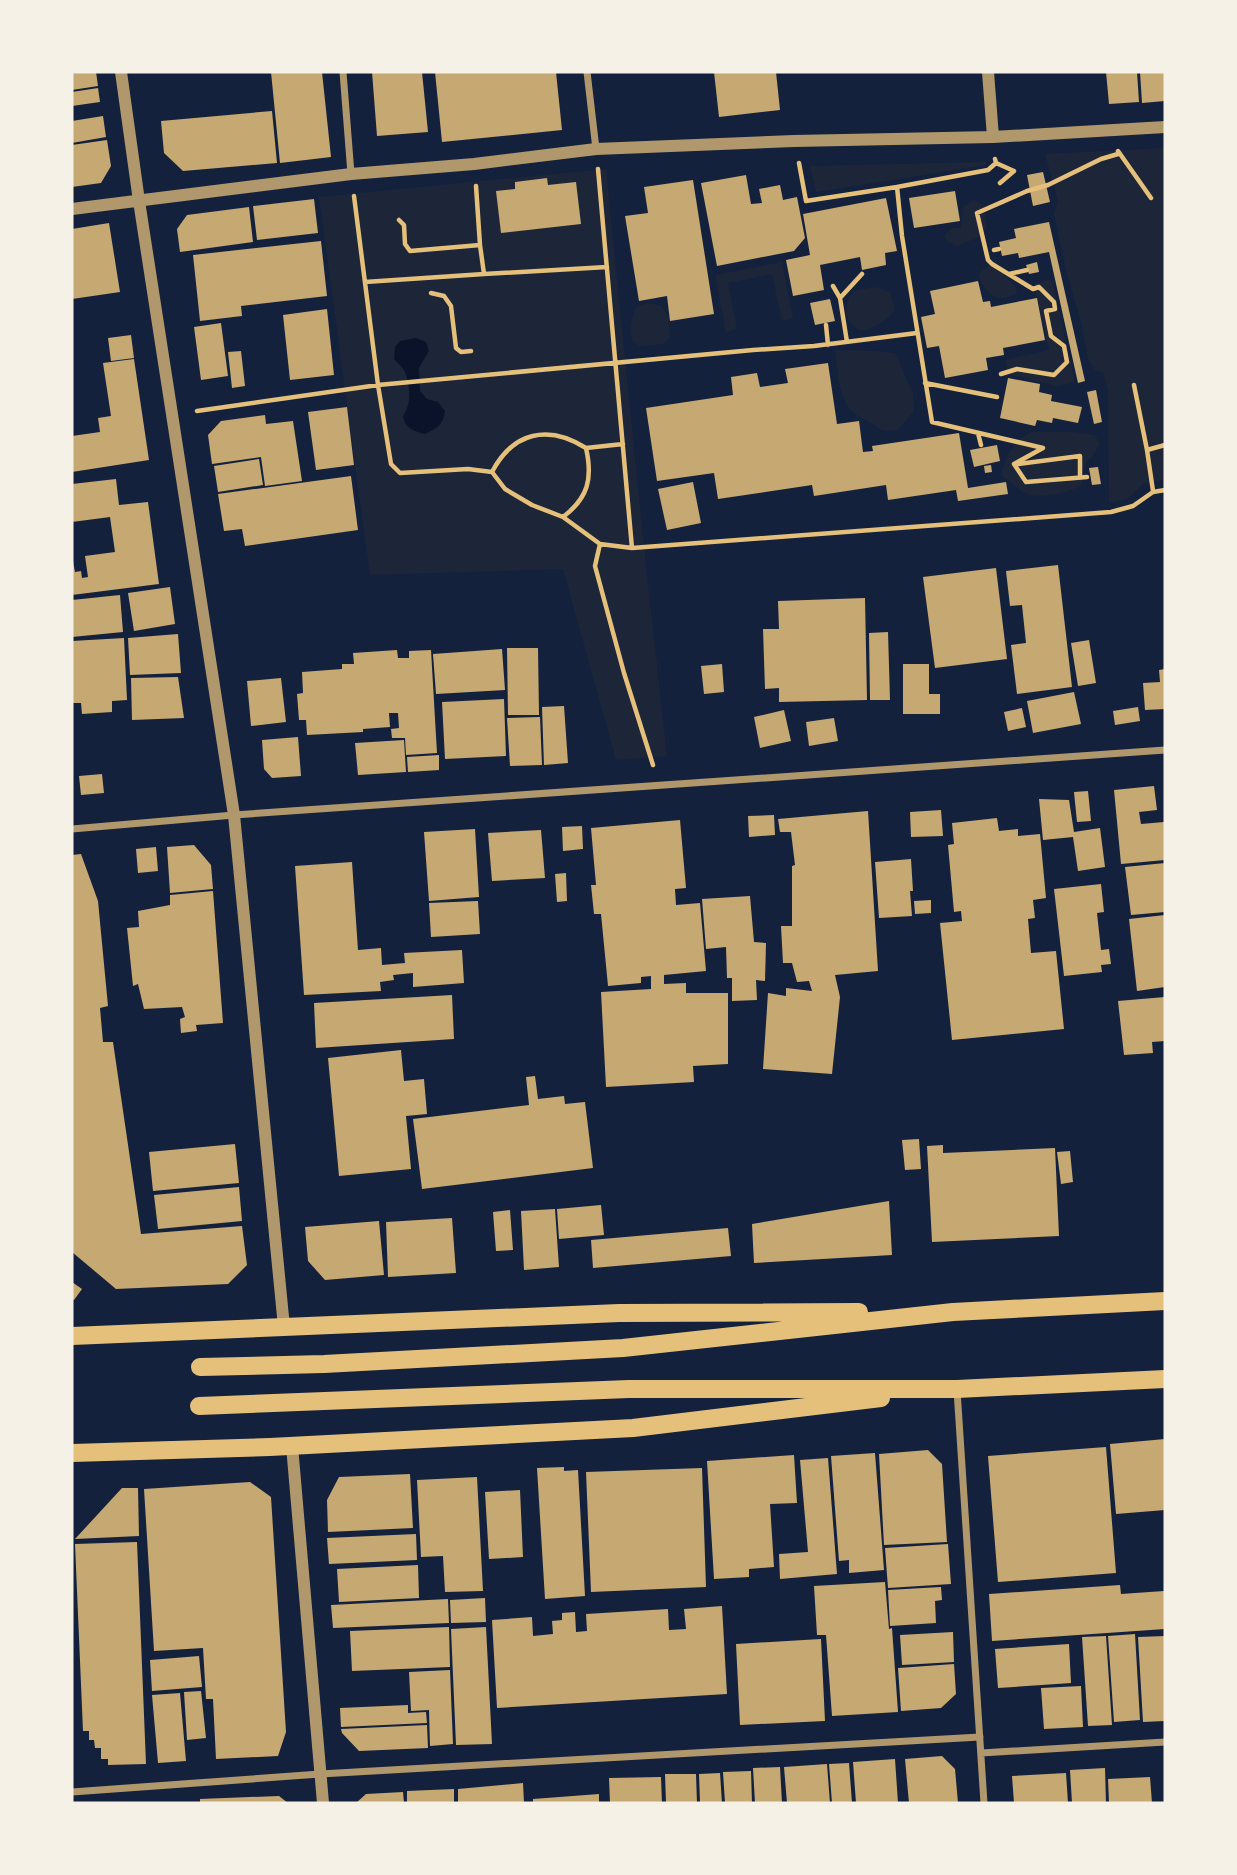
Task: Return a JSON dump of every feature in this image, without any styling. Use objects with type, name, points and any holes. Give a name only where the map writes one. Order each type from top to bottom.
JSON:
[{"type":"main road","points":[[72,1336],[619,1313],[953,1312],[1165,1301]]},
{"type":"main road","points":[[200,1367],[324,1364],[623,1348],[953,1312]]},
{"type":"main road","points":[[199,1406],[629,1389],[957,1389],[1165,1379]]},
{"type":"main road","points":[[72,1453],[292,1446],[633,1429],[957,1389]]},
{"type":"street","points":[[121,72],[234,815],[284,1327]]},
{"type":"street","points":[[342,72],[351,174]]},
{"type":"street","points":[[587,72],[596,149]]},
{"type":"street","points":[[988,72],[993,137]]},
{"type":"street","points":[[72,209],[351,174],[474,164],[596,149],[993,137],[1165,127]]},
{"type":"street","points":[[72,829],[234,815],[1165,750]]},
{"type":"street","points":[[957,1389],[984,1803]]},
{"type":"street","points":[[292,1446],[323,1803]]},
{"type":"street","points":[[72,1792],[320,1774],[980,1737]]},
{"type":"street","points":[[981,1753],[1165,1742]]},
{"type":"path","points":[[1110,130],[1119,154],[1152,198]]},
{"type":"path","points":[[794,141],[806,201],[988,170]]},
{"type":"path","points":[[596,149],[632,548]]},
{"type":"path","points":[[1000,374],[1017,369],[1054,374],[1067,362],[1064,346],[1051,336],[1046,311],[1055,309],[1054,302],[1039,287],[1033,289],[988,260],[977,213],[1027,191],[1048,186],[1101,159],[1119,154]]},
{"type":"path","points":[[996,163],[1014,171],[1000,183]]},
{"type":"path","points":[[351,174],[378,386],[391,464],[400,473],[468,469],[492,472],[505,489],[532,505],[563,517],[600,544],[632,548],[1111,512],[1133,506],[1153,492],[1165,489]]},
{"type":"path","points":[[476,182],[484,274]]},
{"type":"path","points":[[897,187],[902,236],[932,422],[1043,448],[1014,464]]},
{"type":"path","points":[[398,220],[404,225],[405,244],[410,251],[480,245]]},
{"type":"path","points":[[365,282],[607,267]]},
{"type":"path","points":[[1009,274],[1027,270]]},
{"type":"path","points":[[840,298],[862,274]]},
{"type":"path","points":[[833,286],[840,298],[847,342]]},
{"type":"path","points":[[431,293],[444,296],[452,306],[456,348],[461,352],[471,351]]},
{"type":"path","points":[[826,325],[828,345]]},
{"type":"path","points":[[197,411],[378,386],[828,345],[917,334]]},
{"type":"path","points":[[925,383],[997,397]]},
{"type":"path","points":[[1135,385],[1153,492]]},
{"type":"path","points":[[977,433],[981,445]]},
{"type":"path","points":[[492,472],[499,458],[511,446],[540,434],[557,434],[586,448],[623,444]]},
{"type":"path","points":[[1147,450],[1165,445]]},
{"type":"path","points":[[563,517],[575,508],[589,479],[590,463],[586,448]]},
{"type":"path","points":[[1014,464],[1080,456],[1080,477]]},
{"type":"path","points":[[1014,464],[1026,482],[1087,477]]},
{"type":"path","points":[[600,544],[595,566],[653,765]]},
{"type":"shaded area","points":[[1165,148],[1165,480],[1143,484],[1127,499],[1109,503],[1108,391],[1103,372],[1096,371],[1088,359],[1054,215],[1058,201],[1045,154]]},
{"type":"shaded area","points":[[986,162],[986,165],[816,192],[810,166]]},
{"type":"shaded area","points":[[606,169],[667,756],[616,760],[563,569],[370,575],[319,197]]},
{"type":"shaded area","points":[[974,200],[983,205],[987,227],[979,237],[957,246],[946,240],[945,235],[952,228],[961,228],[963,207]]},
{"type":"shaded area","points":[[782,262],[793,318],[782,321],[772,274],[728,283],[737,329],[726,332],[715,275]]},
{"type":"shaded area","points":[[989,265],[1006,276],[1016,287],[1017,293],[998,298],[989,293],[979,277]]},
{"type":"shaded area","points":[[1052,279],[1075,382],[1057,386],[1008,374],[1005,360],[1049,350],[1034,284]]},
{"type":"shaded area","points":[[875,287],[890,292],[895,310],[879,324],[860,331],[848,318],[847,302],[853,291]]},
{"type":"shaded area","points":[[648,303],[662,306],[668,316],[670,337],[664,344],[640,346],[633,342],[631,328],[635,311],[637,306]]},
{"type":"shaded area","points":[[416,338],[426,342],[429,351],[419,368],[420,391],[427,399],[438,402],[445,411],[439,426],[425,434],[411,429],[404,420],[409,400],[408,383],[404,370],[394,359],[395,347],[400,341]]},
{"type":"shaded area","points":[[835,350],[895,353],[913,393],[914,411],[898,430],[882,430],[851,411],[840,386]]},
{"type":"shaded area","points":[[1032,432],[1095,435],[1100,444],[1086,462],[1081,486],[1056,494],[1030,495],[1001,475],[1011,449]]},
{"type":"building","points":[[72,72],[96,72],[98,86],[72,90]]},
{"type":"building","points":[[271,72],[322,72],[331,157],[280,163]]},
{"type":"building","points":[[372,72],[422,72],[428,132],[377,136]]},
{"type":"building","points":[[435,72],[556,72],[562,130],[442,142]]},
{"type":"building","points":[[714,72],[776,72],[780,110],[719,117]]},
{"type":"building","points":[[1106,72],[1137,72],[1139,102],[1109,104]]},
{"type":"building","points":[[1140,72],[1165,72],[1165,101],[1142,103]]},
{"type":"building","points":[[98,88],[100,102],[72,106],[72,92]]},
{"type":"building","points":[[272,111],[277,163],[183,171],[164,153],[161,121]]},
{"type":"building","points":[[103,116],[106,137],[72,143],[72,121]]},
{"type":"building","points":[[107,140],[111,166],[101,183],[72,187],[72,145]]},
{"type":"building","points":[[1043,172],[1050,202],[1033,206],[1027,175]]},
{"type":"building","points":[[746,175],[751,204],[762,203],[759,189],[780,185],[783,200],[797,197],[805,238],[794,251],[717,266],[701,183]]},
{"type":"building","points":[[547,178],[548,185],[576,182],[581,224],[501,233],[496,191],[515,189],[515,182]]},
{"type":"building","points":[[693,180],[714,314],[670,321],[667,296],[639,301],[625,216],[648,213],[644,187]]},
{"type":"building","points":[[955,191],[960,221],[914,228],[909,198]]},
{"type":"building","points":[[886,198],[897,251],[885,253],[886,265],[862,270],[860,257],[820,265],[824,290],[793,296],[786,260],[810,255],[803,214]]},
{"type":"building","points":[[314,199],[318,233],[257,240],[253,206]]},
{"type":"building","points":[[249,207],[253,242],[180,252],[177,229],[187,215]]},
{"type":"building","points":[[1049,222],[1085,381],[1078,383],[1049,252],[1019,258],[1018,253],[1002,256],[999,242],[1016,238],[1014,229]]},
{"type":"building","points":[[109,223],[120,292],[72,299],[72,229]]},
{"type":"building","points":[[321,241],[327,296],[241,306],[242,316],[200,321],[193,255]]},
{"type":"building","points":[[1037,262],[1039,272],[1029,274],[1026,265]]},
{"type":"building","points":[[978,281],[983,302],[990,301],[991,307],[1037,298],[1045,340],[1003,348],[1004,355],[986,358],[988,370],[945,378],[939,346],[927,348],[921,317],[935,314],[930,291]]},
{"type":"building","points":[[830,299],[835,321],[815,325],[810,303]]},
{"type":"building","points":[[327,309],[334,375],[290,380],[283,315]]},
{"type":"building","points":[[221,323],[228,376],[201,380],[194,327]]},
{"type":"building","points":[[131,335],[134,358],[111,361],[108,338]]},
{"type":"building","points":[[241,351],[245,386],[232,388],[228,352]]},
{"type":"building","points":[[134,359],[149,460],[72,472],[72,436],[100,432],[98,418],[111,416],[103,363]]},
{"type":"building","points":[[828,363],[837,424],[859,421],[863,452],[873,451],[872,446],[959,433],[968,488],[1006,482],[1008,494],[958,501],[956,490],[888,500],[886,485],[814,496],[812,485],[718,499],[714,473],[657,481],[646,408],[733,395],[731,377],[757,373],[760,387],[788,383],[785,369]]},
{"type":"building","points":[[1008,378],[1040,384],[1039,392],[1052,395],[1051,401],[1082,407],[1078,423],[1053,418],[1052,423],[1037,420],[1035,426],[1000,418]]},
{"type":"building","points":[[1096,390],[1102,422],[1094,424],[1087,392]]},
{"type":"building","points":[[347,407],[354,465],[316,470],[308,412]]},
{"type":"building","points":[[265,415],[266,424],[293,421],[302,481],[265,486],[261,457],[212,464],[208,435],[221,421]]},
{"type":"building","points":[[997,445],[1000,461],[974,467],[970,450]]},
{"type":"building","points":[[259,459],[263,485],[218,492],[214,466]]},
{"type":"building","points":[[991,465],[992,472],[985,473],[984,466]]},
{"type":"building","points":[[1098,467],[1101,484],[1092,485],[1089,468]]},
{"type":"building","points":[[351,476],[358,530],[245,546],[242,529],[224,531],[218,494]]},
{"type":"building","points":[[116,479],[119,505],[148,502],[159,584],[72,595],[72,561],[75,572],[81,571],[82,578],[88,577],[85,556],[115,552],[110,517],[72,522],[72,484]]},
{"type":"building","points":[[693,482],[701,523],[667,530],[658,489]]},
{"type":"building","points":[[1058,565],[1072,687],[1017,694],[1011,645],[1026,643],[1022,605],[1010,606],[1006,571]]},
{"type":"building","points":[[996,568],[1007,659],[935,668],[923,577]]},
{"type":"building","points":[[170,587],[175,624],[134,631],[128,593]]},
{"type":"building","points":[[120,595],[123,632],[72,637],[72,600]]},
{"type":"building","points":[[865,598],[867,700],[779,702],[779,688],[765,689],[763,629],[779,629],[778,601]]},
{"type":"building","points":[[888,632],[890,700],[870,700],[869,633]]},
{"type":"building","points":[[178,634],[181,673],[130,675],[128,638]]},
{"type":"building","points":[[124,638],[127,700],[112,701],[112,712],[82,714],[81,703],[72,703],[72,641]]},
{"type":"building","points":[[1089,640],[1096,683],[1078,686],[1071,643]]},
{"type":"building","points":[[507,648],[538,648],[539,715],[508,715]]},
{"type":"building","points":[[502,649],[505,690],[436,694],[433,654]]},
{"type":"building","points":[[397,650],[398,658],[409,658],[409,651],[431,650],[437,753],[406,755],[405,738],[392,738],[391,729],[399,728],[398,713],[389,713],[390,727],[363,729],[363,732],[307,735],[306,720],[299,720],[297,694],[303,693],[302,672],[342,669],[342,664],[354,664],[353,653]]},
{"type":"building","points":[[722,664],[724,692],[704,694],[701,666]]},
{"type":"building","points":[[903,664],[929,664],[929,694],[940,694],[940,714],[903,714]]},
{"type":"building","points":[[1165,669],[1165,709],[1145,710],[1143,683],[1160,682],[1159,670]]},
{"type":"building","points":[[178,677],[184,718],[132,720],[131,678]]},
{"type":"building","points":[[281,678],[286,722],[251,726],[247,681]]},
{"type":"building","points":[[1074,692],[1081,724],[1033,733],[1027,701]]},
{"type":"building","points":[[504,699],[506,756],[445,759],[442,702]]},
{"type":"building","points":[[564,706],[568,763],[544,765],[542,707]]},
{"type":"building","points":[[1138,707],[1140,721],[1115,725],[1113,711]]},
{"type":"building","points":[[1022,708],[1026,727],[1008,731],[1004,712]]},
{"type":"building","points":[[784,710],[791,741],[760,748],[754,717]]},
{"type":"building","points":[[540,717],[542,765],[510,766],[507,718]]},
{"type":"building","points":[[834,718],[838,741],[809,746],[806,722]]},
{"type":"building","points":[[298,737],[301,776],[272,778],[264,769],[262,740]]},
{"type":"building","points":[[404,740],[406,772],[358,775],[355,743]]},
{"type":"building","points":[[439,755],[439,770],[408,772],[407,757]]},
{"type":"building","points":[[102,774],[104,793],[81,795],[79,776]]},
{"type":"building","points":[[1154,786],[1157,810],[1139,812],[1141,824],[1164,822],[1165,860],[1121,864],[1114,790]]},
{"type":"building","points":[[1088,791],[1091,821],[1077,822],[1074,792]]},
{"type":"building","points":[[1039,799],[1069,800],[1074,832],[1100,828],[1105,867],[1078,871],[1073,837],[1043,840]]},
{"type":"building","points":[[941,810],[943,836],[911,837],[910,812]]},
{"type":"building","points":[[868,811],[878,971],[835,975],[840,997],[832,1074],[763,1069],[768,993],[786,996],[786,988],[812,991],[809,981],[797,982],[792,963],[783,963],[781,926],[792,926],[792,866],[795,865],[791,832],[780,832],[778,819]]},
{"type":"building","points":[[774,815],[775,835],[749,837],[748,816]]},
{"type":"building","points":[[997,818],[999,831],[1018,829],[1018,836],[1040,834],[1046,898],[1033,900],[1035,918],[1028,919],[1031,953],[1056,951],[1064,1029],[952,1040],[940,923],[962,921],[961,911],[954,912],[948,845],[954,844],[952,823]]},
{"type":"building","points":[[680,820],[686,888],[675,889],[676,905],[700,903],[706,971],[664,975],[664,984],[686,983],[686,993],[728,993],[728,1064],[693,1066],[694,1082],[606,1087],[601,992],[651,989],[651,976],[641,977],[641,983],[608,986],[601,914],[594,914],[591,885],[596,885],[591,828]]},
{"type":"building","points":[[582,826],[583,849],[563,851],[562,827]]},
{"type":"building","points":[[475,829],[479,897],[429,901],[424,832]]},
{"type":"building","points":[[541,830],[545,878],[492,881],[488,833]]},
{"type":"building","points":[[194,845],[211,865],[213,889],[170,893],[167,847]]},
{"type":"building","points":[[156,847],[158,871],[138,873],[136,849]]},
{"type":"building","points":[[81,854],[98,901],[108,1006],[100,1008],[103,1042],[113,1042],[141,1234],[242,1226],[247,1265],[228,1284],[116,1289],[72,1252],[72,855]]},
{"type":"building","points":[[911,859],[912,916],[879,918],[875,862]]},
{"type":"building","points":[[352,862],[358,950],[381,948],[382,965],[405,963],[404,953],[462,950],[464,983],[413,987],[413,973],[393,975],[394,980],[380,982],[381,991],[304,995],[295,866]]},
{"type":"building","points":[[1165,863],[1165,912],[1131,915],[1125,867]]},
{"type":"building","points":[[566,873],[567,901],[557,902],[555,874]]},
{"type":"building","points":[[1101,884],[1104,912],[1097,913],[1101,950],[1109,949],[1111,964],[1101,965],[1102,972],[1064,976],[1054,889]]},
{"type":"building","points":[[213,891],[223,1023],[196,1025],[197,1031],[181,1033],[180,1019],[185,1017],[182,1007],[144,1009],[138,984],[133,986],[127,928],[139,927],[138,911],[170,905],[170,895]]},
{"type":"building","points":[[750,896],[754,942],[766,943],[765,981],[756,980],[757,1000],[732,1001],[732,978],[727,978],[726,947],[706,949],[702,899]]},
{"type":"building","points":[[931,900],[931,913],[915,914],[914,901]]},
{"type":"building","points":[[478,901],[480,934],[431,937],[429,903]]},
{"type":"building","points":[[1165,915],[1165,987],[1137,991],[1129,919]]},
{"type":"building","points":[[452,995],[454,1039],[316,1048],[314,1003]]},
{"type":"building","points":[[1165,997],[1165,1041],[1152,1042],[1153,1053],[1124,1055],[1118,1001]]},
{"type":"building","points":[[401,1050],[404,1081],[424,1079],[427,1114],[406,1116],[411,1169],[339,1176],[328,1058]]},
{"type":"building","points":[[535,1076],[538,1099],[564,1096],[565,1104],[585,1102],[593,1168],[422,1189],[413,1119],[529,1105],[526,1077]]},
{"type":"building","points":[[919,1139],[921,1169],[905,1170],[902,1140]]},
{"type":"building","points":[[235,1144],[239,1183],[153,1191],[149,1152]]},
{"type":"building","points":[[943,1145],[943,1153],[1055,1148],[1059,1236],[932,1242],[927,1146]]},
{"type":"building","points":[[1070,1151],[1073,1182],[1061,1184],[1057,1152]]},
{"type":"building","points":[[239,1187],[242,1221],[158,1229],[154,1195]]},
{"type":"building","points":[[889,1201],[892,1255],[754,1263],[752,1224]]},
{"type":"building","points":[[601,1205],[604,1235],[559,1239],[557,1209]]},
{"type":"building","points":[[555,1209],[559,1267],[524,1270],[521,1211]]},
{"type":"building","points":[[510,1210],[513,1250],[496,1251],[493,1212]]},
{"type":"building","points":[[452,1218],[456,1273],[388,1277],[386,1222]]},
{"type":"building","points":[[379,1221],[384,1275],[325,1280],[308,1261],[305,1227]]},
{"type":"building","points":[[728,1228],[731,1256],[593,1268],[591,1240]]},
{"type":"building","points":[[72,1282],[82,1289],[74,1300],[72,1299]]},
{"type":"building","points":[[1165,1439],[1165,1510],[1116,1514],[1110,1444]]},
{"type":"building","points":[[1106,1447],[1116,1573],[998,1582],[988,1456]]},
{"type":"building","points":[[928,1450],[942,1464],[947,1542],[884,1545],[879,1454]]},
{"type":"building","points":[[875,1453],[884,1570],[849,1573],[849,1560],[839,1561],[831,1456]]},
{"type":"building","points":[[794,1455],[797,1503],[770,1504],[774,1567],[749,1569],[749,1577],[714,1579],[707,1461]]},
{"type":"building","points":[[828,1458],[837,1574],[780,1579],[779,1554],[808,1552],[800,1460]]},
{"type":"building","points":[[564,1467],[564,1471],[578,1470],[585,1596],[545,1599],[537,1468]]},
{"type":"building","points":[[702,1468],[706,1587],[591,1592],[586,1472]]},
{"type":"building","points":[[410,1474],[413,1528],[328,1532],[327,1500],[339,1477]]},
{"type":"building","points":[[477,1477],[483,1591],[445,1592],[443,1556],[421,1557],[417,1480]]},
{"type":"building","points":[[250,1482],[271,1497],[286,1732],[278,1756],[216,1759],[213,1699],[206,1699],[203,1648],[154,1651],[144,1489]]},
{"type":"building","points":[[122,1488],[138,1488],[139,1536],[75,1539]]},
{"type":"building","points":[[520,1490],[523,1557],[489,1559],[485,1492]]},
{"type":"building","points":[[416,1534],[417,1560],[329,1564],[327,1538]]},
{"type":"building","points":[[137,1542],[146,1764],[108,1765],[108,1759],[101,1759],[101,1748],[95,1748],[94,1740],[89,1740],[89,1731],[83,1731],[75,1544]]},
{"type":"building","points":[[948,1544],[951,1584],[888,1588],[885,1548]]},
{"type":"building","points":[[418,1565],[419,1598],[339,1602],[337,1569]]},
{"type":"building","points":[[885,1582],[889,1629],[892,1628],[898,1712],[832,1716],[826,1635],[817,1635],[814,1586]]},
{"type":"building","points":[[1120,1585],[1121,1594],[1164,1591],[1165,1629],[992,1641],[989,1594]]},
{"type":"building","points":[[941,1587],[942,1600],[935,1601],[936,1623],[890,1626],[888,1590]]},
{"type":"building","points":[[485,1598],[486,1622],[451,1623],[450,1600]]},
{"type":"building","points":[[448,1599],[449,1623],[333,1628],[331,1605]]},
{"type":"building","points":[[722,1606],[727,1694],[497,1708],[492,1620],[532,1617],[533,1636],[553,1634],[552,1621],[562,1620],[562,1613],[575,1612],[576,1632],[587,1631],[586,1614],[668,1609],[669,1630],[686,1629],[684,1609]]},
{"type":"building","points":[[449,1627],[450,1667],[352,1671],[350,1631]]},
{"type":"building","points":[[486,1627],[492,1744],[456,1745],[451,1629]]},
{"type":"building","points":[[953,1632],[954,1662],[902,1665],[900,1635]]},
{"type":"building","points":[[1135,1634],[1140,1720],[1114,1722],[1108,1636]]},
{"type":"building","points":[[1106,1636],[1112,1725],[1088,1726],[1082,1637]]},
{"type":"building","points":[[1165,1636],[1165,1721],[1143,1722],[1138,1637]]},
{"type":"building","points":[[821,1639],[825,1721],[740,1725],[736,1644]]},
{"type":"building","points":[[1069,1644],[1071,1683],[998,1688],[995,1649]]},
{"type":"building","points":[[199,1656],[202,1687],[152,1691],[150,1660]]},
{"type":"building","points":[[954,1664],[956,1694],[941,1708],[901,1711],[898,1668]]},
{"type":"building","points":[[450,1670],[453,1744],[430,1746],[429,1710],[411,1711],[409,1672]]},
{"type":"building","points":[[1081,1686],[1083,1727],[1044,1729],[1041,1688]]},
{"type":"building","points":[[201,1691],[206,1738],[187,1740],[184,1692]]},
{"type":"building","points":[[180,1693],[186,1761],[158,1763],[152,1695]]},
{"type":"building","points":[[408,1705],[408,1713],[426,1712],[427,1723],[341,1727],[340,1708]]},
{"type":"building","points":[[427,1725],[428,1748],[359,1751],[341,1729]]},
{"type":"building","points":[[942,1756],[955,1769],[958,1803],[909,1803],[905,1759]]},
{"type":"building","points":[[895,1759],[898,1803],[856,1803],[853,1762]]},
{"type":"building","points":[[849,1763],[852,1803],[832,1803],[829,1764]]},
{"type":"building","points":[[827,1764],[830,1803],[787,1803],[784,1767]]},
{"type":"building","points":[[780,1767],[782,1803],[755,1803],[753,1768]]},
{"type":"building","points":[[1105,1768],[1106,1803],[1072,1803],[1070,1770]]},
{"type":"building","points":[[751,1771],[752,1803],[725,1803],[723,1772]]},
{"type":"building","points":[[720,1773],[722,1803],[700,1803],[699,1774]]},
{"type":"building","points":[[1066,1773],[1068,1803],[1014,1803],[1012,1776]]},
{"type":"building","points":[[665,1774],[696,1774],[697,1803],[666,1803]]},
{"type":"building","points":[[661,1777],[662,1803],[610,1803],[609,1778]]},
{"type":"building","points":[[1150,1777],[1152,1803],[1109,1803],[1108,1779]]},
{"type":"building","points":[[523,1783],[524,1803],[458,1803],[458,1789]]},
{"type":"building","points":[[454,1789],[454,1803],[407,1803],[407,1791]]},
{"type":"building","points":[[403,1792],[404,1803],[356,1803],[366,1794]]},
{"type":"building","points":[[599,1794],[599,1803],[533,1803],[533,1799]]},
{"type":"building","points":[[279,1796],[288,1803],[200,1803],[200,1799]]}]
